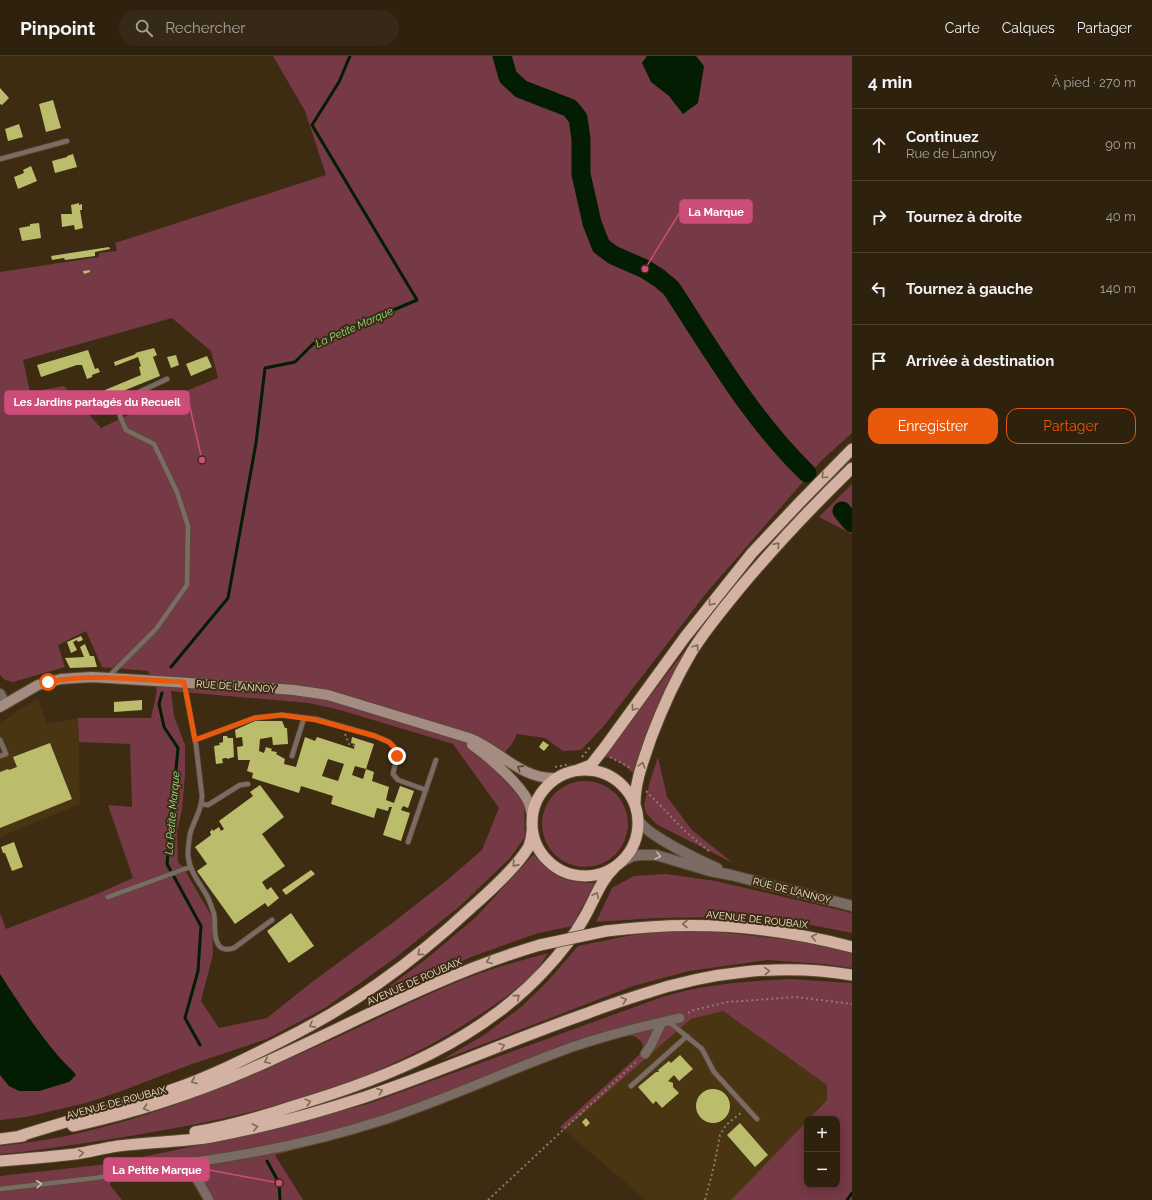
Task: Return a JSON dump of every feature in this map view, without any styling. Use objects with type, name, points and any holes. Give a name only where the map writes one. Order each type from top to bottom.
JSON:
[{"type":"highway","points":[[17,1137],[52,1125],[144,1099],[183,1085],[258,1053],[332,1013],[392,974],[454,924],[491,889],[524,854],[530,844],[534,808],[540,794],[545,788],[557,778],[591,765],[600,751],[606,747],[690,630],[752,553],[795,506],[852,449]]},
{"type":"highway","points":[[0,1161],[75,1154],[206,1130],[324,1098],[392,1072],[450,1044],[492,1017],[522,993],[544,971],[577,930],[604,879],[633,847],[638,834],[639,821],[635,803],[636,785],[653,732],[677,679],[692,652],[724,608],[756,570],[805,516],[852,468]]},
{"type":"highway","points":[[578,770],[592,770],[612,777],[623,785],[635,803]]},
{"type":"highway","points":[[532,831],[541,852],[551,864],[564,872],[579,876],[587,876],[602,874],[618,865]]},
{"type":"highway","name":"AVENUE DE ROUBAIX","points":[[0,1139],[41,1133],[97,1121],[174,1099],[246,1071],[453,976],[505,956],[540,945],[581,935],[675,924],[721,925],[804,935],[852,947]]},
{"type":"highway","points":[[120,1146],[157,1144],[210,1137],[256,1127],[365,1097],[557,1024],[644,993],[704,978],[778,970],[852,975]]},
{"type":"main road","name":"RUE DE LANNOY","points":[[3,706],[25,692],[48,682],[76,678],[184,682],[320,693],[359,703],[469,738],[481,743],[532,775],[540,778],[557,778]]},
{"type":"main road","name":"RUE DE LANNOY","points":[[450,732],[482,752],[503,772],[525,796],[530,806],[532,816]]},
{"type":"street","points":[[0,694],[3,706]]},
{"type":"street","name":"RUE DE LANNOY","points":[[639,821],[644,828],[658,837],[705,863],[732,875]]},
{"type":"street","name":"RUE DE LANNOY","points":[[618,865],[633,856],[644,854],[652,855],[852,906]]},
{"type":"street","points":[[209,1200],[188,1163],[261,1152],[345,1132],[420,1107],[515,1068],[574,1046],[629,1029],[680,1018]]},
{"type":"street","points":[[645,1054],[665,1021]]},
{"type":"lane","points":[[0,159],[67,141]]},
{"type":"lane","points":[[107,678],[156,629],[187,585],[188,526],[177,492],[154,444],[126,430],[120,416],[122,400],[167,379]]},
{"type":"lane","points":[[184,682],[195,740],[202,804],[190,835],[188,854],[190,867],[208,898],[215,914],[216,940],[218,945],[223,949],[228,950],[234,948],[272,920]]},
{"type":"lane","points":[[195,740],[254,718],[282,715],[316,720],[375,736],[389,742],[395,748],[397,756],[393,774],[398,780],[426,790]]},
{"type":"lane","points":[[292,756],[304,718]]},
{"type":"lane","points":[[0,740],[6,754],[0,756]]},
{"type":"lane","points":[[408,842],[436,760]]},
{"type":"lane","points":[[202,804],[208,805],[240,785],[248,784]]},
{"type":"lane","points":[[108,897],[190,867]]},
{"type":"lane","points":[[665,1021],[702,1048],[714,1072],[757,1119]]},
{"type":"lane","points":[[631,1086],[687,1036]]},
{"type":"lane","points":[[0,1189],[95,1178],[188,1163]]},
{"type":"path","points":[[345,727],[344,730],[349,744],[355,746]]},
{"type":"path","points":[[645,788],[646,792],[685,831],[711,854]]},
{"type":"path","points":[[680,1018],[694,1010],[728,1002],[798,997],[852,1004]]},
{"type":"path","points":[[488,1200],[645,1054]]},
{"type":"path","points":[[705,1200],[720,1135],[726,1125],[747,1108]]},
{"type":"shaded area","points":[[273,56],[852,56],[852,433],[822,460],[708,591],[603,727],[581,750],[563,751],[545,738],[517,734],[512,744],[492,767],[524,802],[525,837],[510,858],[460,906],[395,958],[325,1008],[267,1039],[189,1065],[86,1103],[26,1117],[0,1120],[0,913],[6,929],[97,894],[133,878],[108,805],[132,807],[130,744],[79,742],[78,718],[151,718],[157,690],[148,671],[102,667],[86,631],[58,645],[65,667],[13,682],[5,680],[0,675],[0,272],[99,257],[99,253],[117,251],[115,243],[326,175],[305,111]],"holes":[[[172,318],[211,351],[218,378],[137,411],[101,428],[64,386],[30,392],[23,360]],[[171,691],[309,703],[340,710],[453,744],[499,808],[482,850],[446,881],[391,924],[312,982],[267,1018],[219,1028],[201,1001],[213,954],[212,917],[183,867],[178,862],[177,831],[182,809],[185,776],[185,745],[174,716]]]},
{"type":"shaded area","points":[[647,56],[696,56],[704,66],[698,103],[683,114],[669,96],[651,82],[642,63]]},
{"type":"shaded area","points":[[852,484],[852,534],[819,517]]},
{"type":"shaded area","points":[[686,649],[650,725],[633,773],[620,763],[604,756]]},
{"type":"shaded area","points":[[38,699],[47,724],[78,718],[80,804],[0,837],[0,724],[18,710]]},
{"type":"shaded area","points":[[658,757],[667,797],[692,830],[733,863],[656,824],[646,813],[644,805]]},
{"type":"shaded area","points":[[585,781],[601,784],[609,788],[621,800],[625,808],[628,824],[625,840],[621,848],[609,860],[601,864],[585,867],[569,864],[561,860],[549,848],[545,840],[542,824],[545,808],[549,800],[561,788],[569,784]]},
{"type":"shaded area","points":[[534,854],[547,868],[560,877],[576,882],[595,883],[572,926],[535,934],[471,957],[364,1005],[425,960],[476,917]]},
{"type":"shaded area","points":[[666,874],[716,881],[852,913],[852,933],[786,920],[725,917],[656,918],[596,922],[612,888],[634,876]]},
{"type":"shaded area","points":[[692,929],[808,942],[852,953],[852,968],[824,964],[767,960],[689,971],[633,986],[440,1061],[484,1035],[521,1007],[548,981],[578,946],[632,935]]},
{"type":"shaded area","points":[[548,953],[536,971],[508,996],[425,1048],[371,1073],[315,1093],[258,1110],[199,1123],[81,1144],[0,1154],[0,1146],[47,1140],[93,1130],[183,1102],[271,1067],[460,981],[493,969]]},
{"type":"shaded area","points":[[0,974],[43,1037],[76,1075],[69,1082],[39,1091],[19,1091],[9,1086],[0,1075]]},
{"type":"shaded area","points":[[790,979],[852,983],[852,1200],[731,1200],[804,1124],[804,1188],[840,1188],[840,1116],[812,1116],[827,1100],[827,1085],[723,1011],[691,1019],[564,1130],[560,1127],[640,1054],[643,1047],[642,1042],[636,1037],[627,1035],[596,1042],[516,1071],[390,1124],[275,1155],[303,1200],[203,1200],[189,1177],[170,1170],[112,1179],[110,1185],[122,1200],[0,1200],[0,1176],[108,1164],[267,1131],[371,1103],[662,997],[710,986]]},
{"type":"shaded area","points":[[723,1011],[827,1085],[827,1100],[812,1116],[804,1116],[804,1124],[731,1200],[646,1200],[564,1130],[691,1019]]},
{"type":"building","points":[[0,88],[9,98],[2,105],[0,104]]},
{"type":"building","points":[[53,100],[61,128],[46,132],[39,104]]},
{"type":"building","points":[[19,124],[23,137],[8,141],[5,129]]},
{"type":"building","points":[[73,154],[77,167],[55,173],[52,161]]},
{"type":"building","points":[[31,166],[37,181],[18,189],[14,177],[24,173],[23,170]]},
{"type":"building","points":[[79,203],[79,205],[82,204],[82,210],[80,210],[83,228],[75,230],[74,225],[62,227],[61,214],[72,214],[71,205]]},
{"type":"building","points":[[39,223],[41,238],[22,241],[19,228],[30,226],[30,224]]},
{"type":"building","points":[[109,247],[110,249],[95,252],[95,256],[65,260],[64,258],[52,260],[51,256]]},
{"type":"building","points":[[90,270],[90,272],[84,274],[83,271]]},
{"type":"building","points":[[154,348],[157,355],[153,357],[160,376],[96,402],[93,395],[141,375],[139,367],[141,366],[138,357],[115,366],[114,362],[136,354],[135,353]]},
{"type":"building","points":[[88,350],[95,369],[98,368],[100,372],[92,375],[92,377],[87,379],[82,365],[77,365],[41,377],[37,365]]},
{"type":"building","points":[[176,355],[179,365],[171,368],[167,357]]},
{"type":"building","points":[[207,356],[212,367],[191,376],[186,364]]},
{"type":"building","points":[[81,636],[83,640],[73,642],[77,650],[71,653],[67,642]]},
{"type":"building","points":[[85,644],[90,656],[94,656],[97,667],[70,668],[65,658],[84,657],[80,647]]},
{"type":"building","points":[[142,700],[142,710],[114,712],[114,702]]},
{"type":"building","points":[[255,721],[282,721],[285,728],[287,728],[288,744],[273,745],[272,737],[260,739],[259,751],[264,753],[266,747],[272,749],[271,751],[277,752],[276,754],[285,759],[284,764],[296,767],[305,737],[315,741],[317,737],[354,749],[355,744],[351,743],[352,737],[374,744],[366,769],[374,772],[372,781],[389,787],[386,800],[394,803],[400,786],[414,791],[408,808],[403,806],[401,810],[410,813],[401,841],[383,835],[392,807],[389,807],[388,811],[377,808],[374,818],[331,804],[333,796],[301,786],[299,793],[252,778],[253,773],[247,771],[250,760],[238,760],[237,747],[243,746],[242,737],[236,738],[235,730]],"holes":[[[328,759],[344,764],[338,781],[322,776]],[[355,766],[366,769],[363,779],[352,775]]]},
{"type":"building","points":[[223,736],[233,738],[234,757],[222,759],[223,763],[216,764],[214,746],[220,745],[219,743],[223,742]]},
{"type":"building","points":[[543,741],[549,745],[544,751],[539,747]]},
{"type":"building","points":[[50,743],[72,799],[0,828],[0,772],[17,767],[13,757]]},
{"type":"building","points":[[260,785],[284,817],[262,834],[285,866],[262,882],[267,890],[271,887],[279,898],[268,907],[265,903],[235,924],[197,871],[207,864],[195,847],[211,835],[210,832],[212,829],[213,831],[219,827],[221,831],[224,829],[219,821],[253,796],[250,792]]},
{"type":"building","points":[[14,842],[23,867],[12,871],[1,847]]},
{"type":"building","points":[[311,870],[315,874],[286,895],[282,890]]},
{"type":"building","points":[[291,913],[314,946],[289,963],[267,931]]},
{"type":"building","points":[[680,1055],[693,1069],[679,1081],[674,1075],[668,1081],[673,1083],[673,1087],[679,1093],[662,1108],[656,1101],[653,1104],[638,1087],[656,1072],[659,1072],[658,1070],[669,1061],[671,1063]]},
{"type":"building","points":[[710,1089],[716,1089],[720,1090],[727,1096],[730,1106],[729,1113],[723,1120],[716,1123],[710,1123],[706,1122],[699,1116],[696,1109],[696,1103],[697,1099],[703,1092]]},
{"type":"building","points":[[586,1118],[590,1123],[586,1127],[582,1122]]},
{"type":"building","points":[[740,1123],[768,1155],[755,1167],[727,1135]]},
{"type":"waterway","name":"La Petite Marque","points":[[171,667],[228,598],[256,443],[265,368],[295,362],[313,344],[417,300],[312,125],[339,82],[350,56]]},
{"type":"waterway","points":[[502,56],[508,77],[521,89],[570,108],[578,118],[581,139],[581,174],[592,223],[601,246],[613,255],[645,269],[671,288],[734,385],[768,431],[807,473]]},
{"type":"waterway","points":[[842,511],[852,523]]},
{"type":"waterway","name":"La Petite Marque","points":[[162,693],[159,704],[164,727],[178,748],[167,864],[201,926],[198,971],[185,1018],[200,1045]]},
{"type":"waterway","name":"La Petite Marque","points":[[267,1161],[279,1183],[280,1200]]},
{"type":"waterway","name":"La Petite Marque","points":[[847,1200],[852,1193]]},
{"type":"place","name":"La Marque","points":[[645,269]]},
{"type":"place","name":"Les Jardins partagés du Recueil","points":[[202,460]]},
{"type":"place","name":"La Petite Marque","points":[[279,1183]]},
{"type":"route","points":[[48,682],[61,679],[92,677],[184,682],[186,700],[195,740],[254,718],[282,715],[316,720],[375,736],[389,742],[395,748],[397,756]]}]
